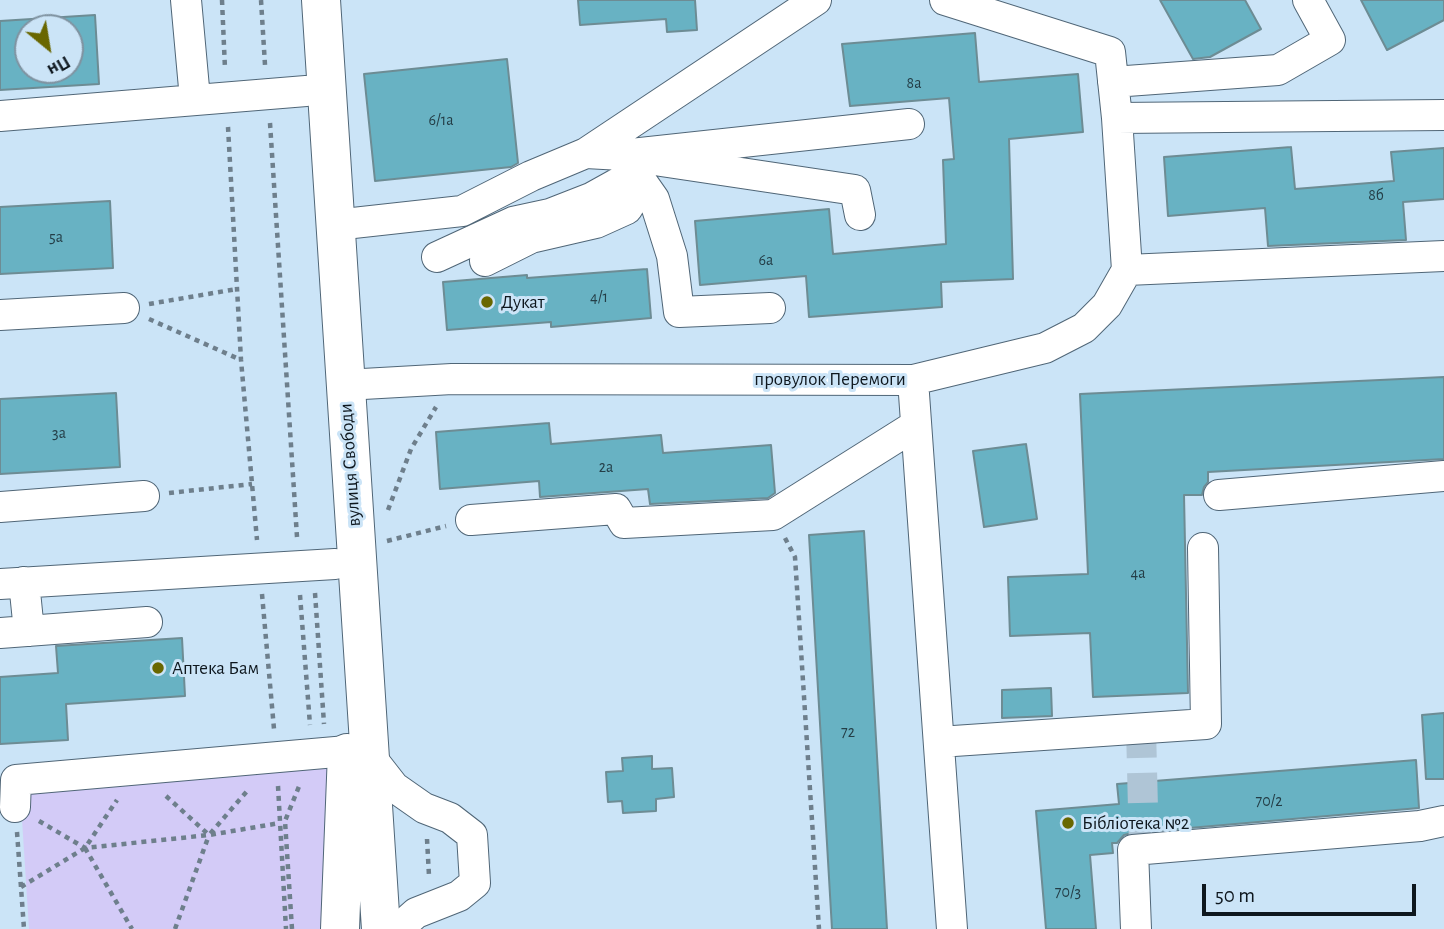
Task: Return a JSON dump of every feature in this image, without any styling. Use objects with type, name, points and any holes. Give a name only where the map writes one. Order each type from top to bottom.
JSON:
[{"type":"main road","name":"вулиця Свободи","points":[[300,0],[306,91],[316,565],[338,753],[340,929]]},
{"type":"main road","name":"вулиця Свободи","points":[[321,0],[363,665],[338,753],[381,929]]},
{"type":"main road","points":[[316,565],[346,568],[352,656],[363,665]]},
{"type":"street","points":[[186,0],[195,99]]},
{"type":"street","points":[[335,225],[462,211],[531,176],[586,153],[816,0]]},
{"type":"street","points":[[945,0],[1110,52],[1127,270],[1444,256]]},
{"type":"street","points":[[1113,82],[1278,69],[1329,40],[1308,0]]},
{"type":"street","points":[[0,116],[306,91]]},
{"type":"street","points":[[1117,118],[1444,115]]},
{"type":"street","points":[[437,257],[513,222],[550,214],[591,198],[629,164],[909,124]]},
{"type":"street","points":[[586,153],[629,164],[855,190],[860,215]]},
{"type":"street","points":[[485,261],[531,238],[596,223],[627,209],[638,191],[629,164]]},
{"type":"street","points":[[629,164],[654,199],[672,256],[679,312],[770,308]]},
{"type":"street","name":"провулок Перемоги","points":[[345,385],[452,379],[913,380],[1045,348],[1084,328],[1107,305],[1127,270]]},
{"type":"street","points":[[0,315],[124,308]]},
{"type":"street","points":[[913,380],[952,929]]},
{"type":"street","points":[[471,520],[616,509],[624,523],[773,515],[916,425]]},
{"type":"street","points":[[1219,495],[1444,477]]},
{"type":"street","points":[[0,507],[144,496]]},
{"type":"street","points":[[939,742],[1206,724],[1203,548]]},
{"type":"street","points":[[147,622],[15,632],[12,583],[316,565]]},
{"type":"street","points":[[15,807],[16,780],[338,753],[425,808],[450,818],[472,835],[475,883],[459,896],[416,913],[398,929]]},
{"type":"street","points":[[1136,929],[1133,850],[1444,821]]},
{"type":"path","points":[[222,0],[227,96]]},
{"type":"path","points":[[261,0],[316,565],[338,753],[285,821],[292,929]]},
{"type":"path","points":[[124,308],[241,360],[229,128]]},
{"type":"path","points":[[124,308],[237,289]]},
{"type":"path","points":[[385,520],[411,449],[452,379]]},
{"type":"path","points":[[144,496],[252,484]]},
{"type":"path","points":[[773,515],[795,557],[818,929]]},
{"type":"path","points":[[376,544],[471,520]]},
{"type":"path","points":[[316,565],[338,753]]},
{"type":"path","points":[[276,757],[286,929]]},
{"type":"path","points":[[175,929],[209,835],[276,757]]},
{"type":"path","points":[[21,887],[85,848],[138,770],[209,835]]},
{"type":"path","points":[[15,807],[85,848],[132,929]]},
{"type":"path","points":[[15,807],[24,929]]},
{"type":"path","points":[[425,808],[432,906]]},
{"type":"path","points":[[85,848],[209,835],[280,822]]},
{"type":"shaded area","points":[[335,751],[327,929],[29,929],[19,772]]},
{"type":"building","points":[[578,0],[695,0],[697,30],[667,32],[666,19],[580,25]]},
{"type":"building","points":[[1160,0],[1245,0],[1261,29],[1210,57],[1193,59]]},
{"type":"building","points":[[1361,0],[1444,0],[1444,20],[1387,50]]},
{"type":"building","points":[[95,15],[99,84],[0,90],[0,21],[14,20],[14,84],[84,84],[84,16]]},
{"type":"building","points":[[975,33],[979,82],[1078,74],[1083,132],[1009,139],[1013,279],[941,282],[942,307],[809,317],[806,276],[700,285],[695,221],[829,209],[833,254],[946,244],[943,160],[954,159],[949,98],[850,106],[842,44]]},
{"type":"building","points":[[507,59],[518,163],[511,167],[375,181],[364,74]]},
{"type":"building","points":[[1291,147],[1295,189],[1394,181],[1391,152],[1444,148],[1444,199],[1403,202],[1406,240],[1268,246],[1265,208],[1168,216],[1164,157]]},
{"type":"building","points":[[110,201],[113,268],[0,274],[0,207]]},
{"type":"building","points":[[647,269],[651,318],[551,327],[551,322],[447,330],[443,282]]},
{"type":"building","points":[[1444,377],[1444,459],[1208,472],[1208,482],[1202,495],[1184,495],[1188,693],[1093,697],[1090,633],[1010,636],[1008,577],[1088,574],[1080,394]]},
{"type":"building","points":[[116,393],[120,467],[0,474],[0,399]]},
{"type":"building","points":[[549,423],[551,444],[661,435],[663,453],[771,445],[775,493],[768,498],[650,504],[648,489],[540,497],[539,481],[440,489],[436,432]]},
{"type":"building","points":[[1026,444],[1037,519],[984,527],[973,451]]},
{"type":"building","points":[[864,531],[887,929],[832,929],[809,535]]},
{"type":"building","points":[[182,638],[185,696],[66,704],[68,740],[0,744],[0,677],[58,673],[56,646]]},
{"type":"building","points":[[1051,688],[1052,716],[1002,718],[1002,690]]},
{"type":"building","points":[[1444,713],[1444,779],[1426,779],[1422,715]]},
{"type":"building","points":[[652,756],[652,769],[672,768],[674,797],[656,799],[656,811],[623,813],[622,801],[608,802],[606,772],[623,771],[622,758]]},
{"type":"building","points":[[1416,760],[1419,808],[1124,835],[1117,843],[1112,843],[1113,853],[1090,855],[1096,929],[1046,929],[1036,811],[1119,804],[1117,784]]},
{"type":"tunnel","points":[[1141,728],[1144,849]]},
{"type":"place","name":"Дукат","points":[[487,302]]},
{"type":"place","name":"Аптека Бам","points":[[158,668]]},
{"type":"place","name":"Бібліотека №2","points":[[1068,823]]}]
